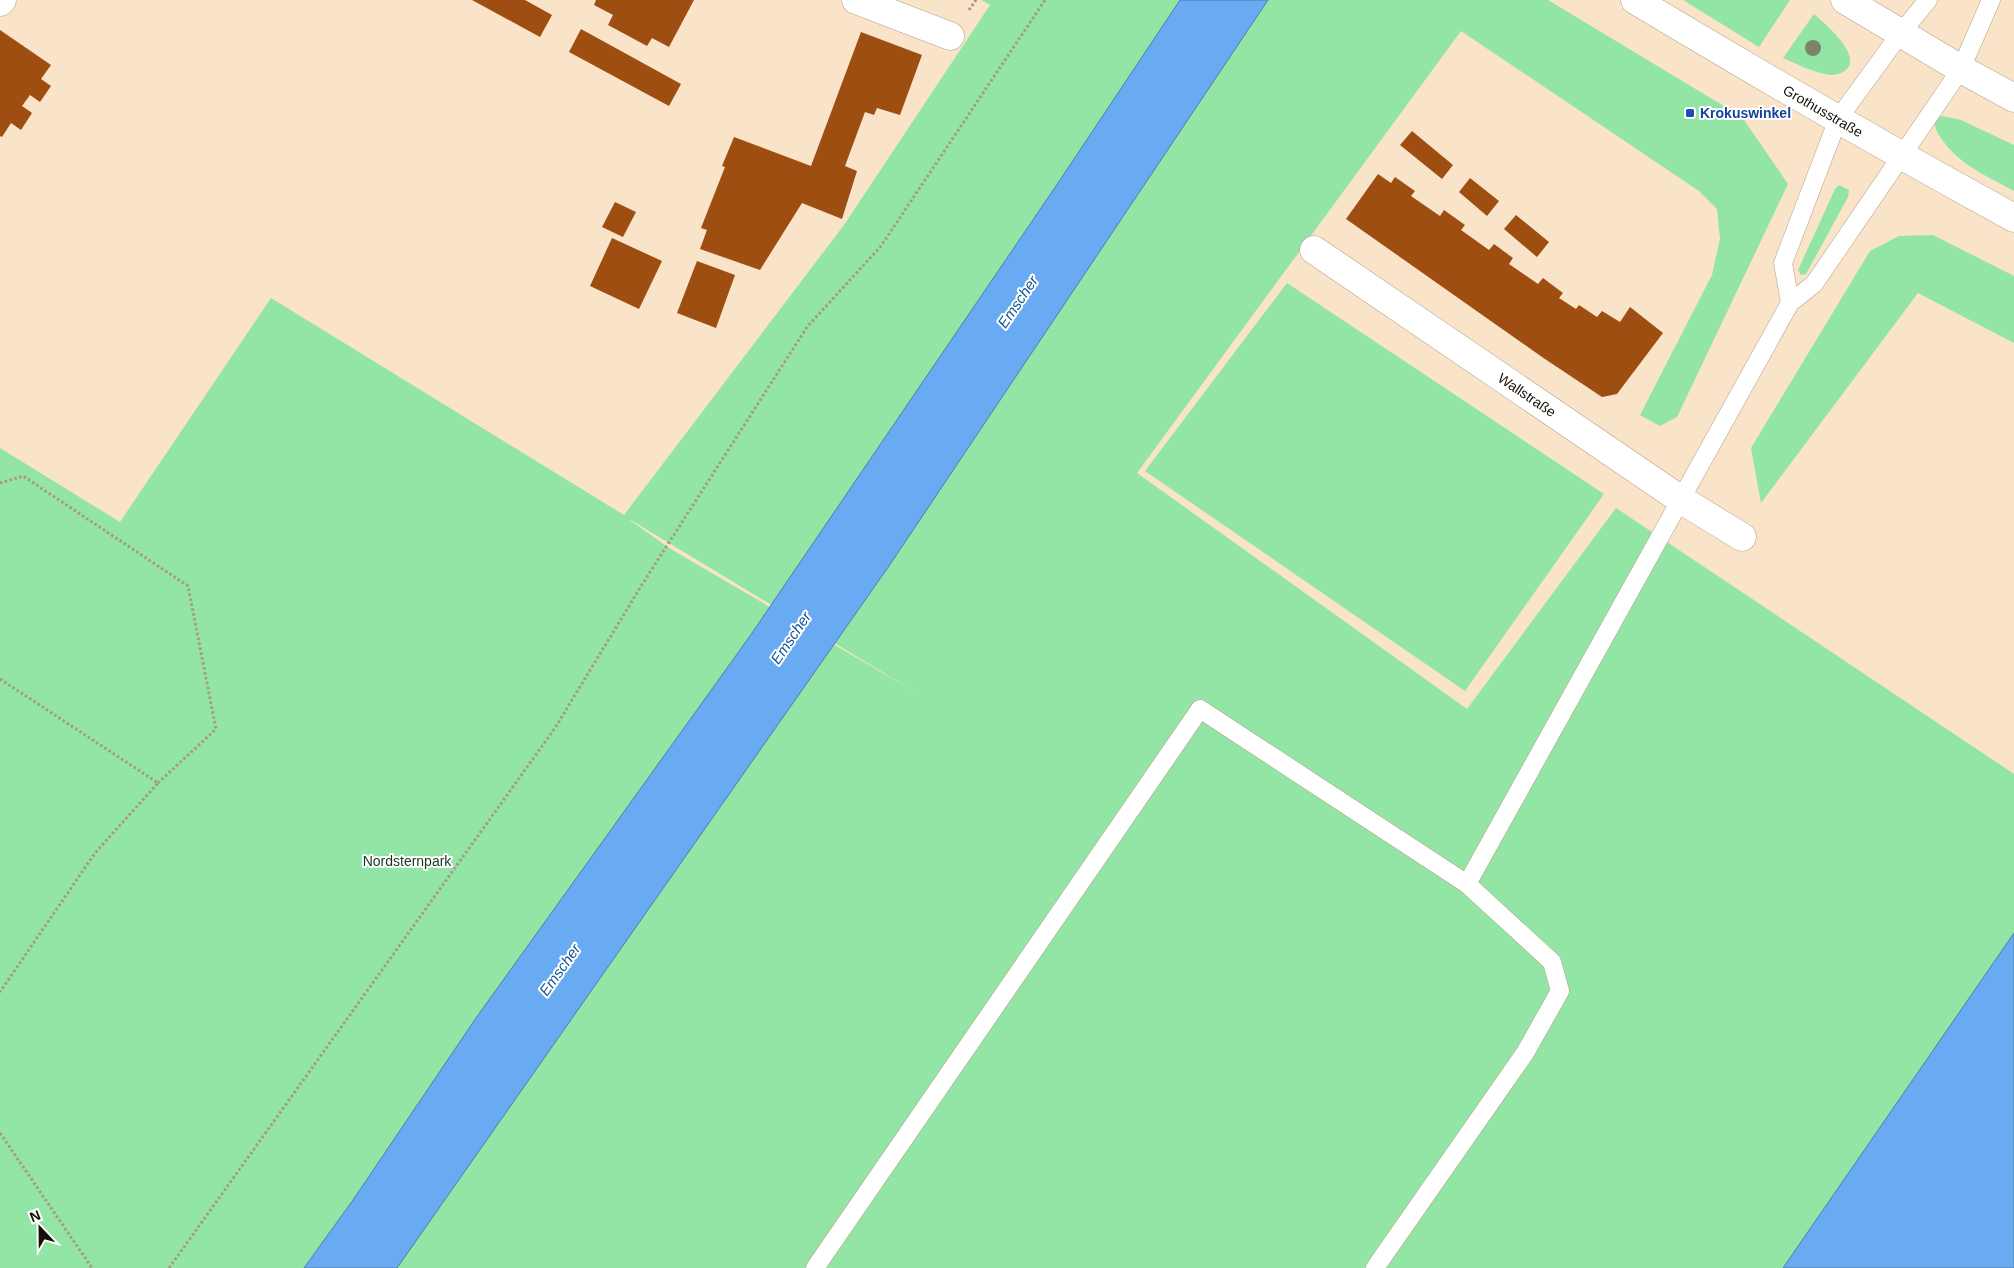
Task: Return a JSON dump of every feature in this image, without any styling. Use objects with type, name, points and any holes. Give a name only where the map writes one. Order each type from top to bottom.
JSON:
[{"type":"main road","points":[[856,0],[950,36]]},
{"type":"main road","name":"Grothusstraße","points":[[1635,0],[1901,156],[2014,218]]},
{"type":"main road","points":[[1845,0],[1960,70],[2014,98]]},
{"type":"main road","name":"Wallstraße","points":[[1314,250],[1680,499],[1742,537]]},
{"type":"lane","points":[[1790,303],[1783,263],[1838,119],[1900,34],[1928,0]]},
{"type":"lane","points":[[1466,884],[1790,303],[1814,284],[1960,70],[1991,0]]},
{"type":"lane","points":[[815,1268],[1200,709],[1466,884],[1552,962],[1560,991],[1525,1053],[1375,1268]]},
{"type":"path","points":[[169,1268],[555,728],[648,575],[808,327],[881,246],[1045,0]]},
{"type":"path","points":[[0,483],[23,476],[188,586],[216,729],[158,782],[94,853],[1,987],[0,992]]},
{"type":"path","points":[[0,679],[158,782]]},
{"type":"path","points":[[0,1133],[92,1268]]},
{"type":"green space","name":"Nordsternpark","points":[[981,0],[1548,0],[1742,117],[1788,184],[1677,417],[1660,426],[1640,415],[1712,275],[1720,239],[1717,209],[1699,191],[1461,31],[1137,473],[1467,709],[1616,508],[2014,774],[2014,1268],[0,1268],[0,448],[120,522],[271,298],[624,515],[844,225],[990,5]],"holes":[[[631,520],[917,693],[669,548]]]},
{"type":"green space","points":[[1683,0],[1790,0],[1759,47]]},
{"type":"green space","points":[[1814,14],[1840,40],[1850,56],[1850,64],[1846,70],[1839,74],[1825,74],[1783,58]]},
{"type":"green space","points":[[1941,116],[1961,120],[2014,145],[2014,191],[1974,169],[1956,156],[1935,127],[1935,120]]},
{"type":"green space","points":[[1839,185],[1849,190],[1848,197],[1806,274],[1801,275],[1798,270],[1835,189]]},
{"type":"green space","points":[[1933,235],[2014,276],[2014,343],[1918,293],[1761,503],[1751,448],[1870,251],[1899,236]]},
{"type":"green space","points":[[1287,283],[1604,494],[1465,691],[1145,471]]},
{"type":"water","name":"Emscher","points":[[1180,0],[1268,0],[889,566],[397,1268],[304,1268],[353,1200],[476,1018],[750,636]]},
{"type":"water","points":[[2014,933],[2014,1268],[1783,1268]]},
{"type":"building","points":[[472,0],[525,0],[552,15],[540,37]]},
{"type":"building","points":[[596,0],[694,0],[669,47],[652,38],[647,46],[608,25],[613,15],[594,5]]},
{"type":"building","points":[[581,29],[681,84],[669,106],[569,52]]},
{"type":"building","points":[[0,30],[51,65],[41,79],[51,86],[40,102],[30,95],[22,106],[32,113],[21,130],[11,123],[2,137],[0,136]]},
{"type":"building","points":[[861,32],[922,55],[900,115],[877,108],[874,115],[865,112],[845,166],[857,171],[842,219],[802,203],[760,270],[700,249],[707,230],[701,228],[725,167],[722,166],[734,137],[811,166]]},
{"type":"building","points":[[1412,131],[1453,165],[1442,179],[1400,145]]},
{"type":"building","points":[[1378,174],[1391,183],[1395,177],[1415,191],[1411,196],[1440,216],[1444,210],[1465,225],[1461,230],[1489,250],[1494,244],[1513,258],[1509,264],[1538,284],[1543,278],[1563,293],[1559,298],[1576,309],[1579,305],[1597,317],[1602,311],[1620,322],[1630,307],[1663,333],[1617,394],[1602,397],[1346,219]]},
{"type":"building","points":[[1470,178],[1499,201],[1487,216],[1459,192]]},
{"type":"building","points":[[615,202],[636,212],[623,237],[602,227]]},
{"type":"building","points":[[1516,215],[1549,242],[1537,257],[1504,229]]},
{"type":"building","points":[[612,238],[662,261],[639,309],[590,286]]},
{"type":"building","points":[[697,261],[735,275],[716,328],[677,313]]},
{"type":"place","name":"Krokuswinkel","points":[[1690,113]]}]
